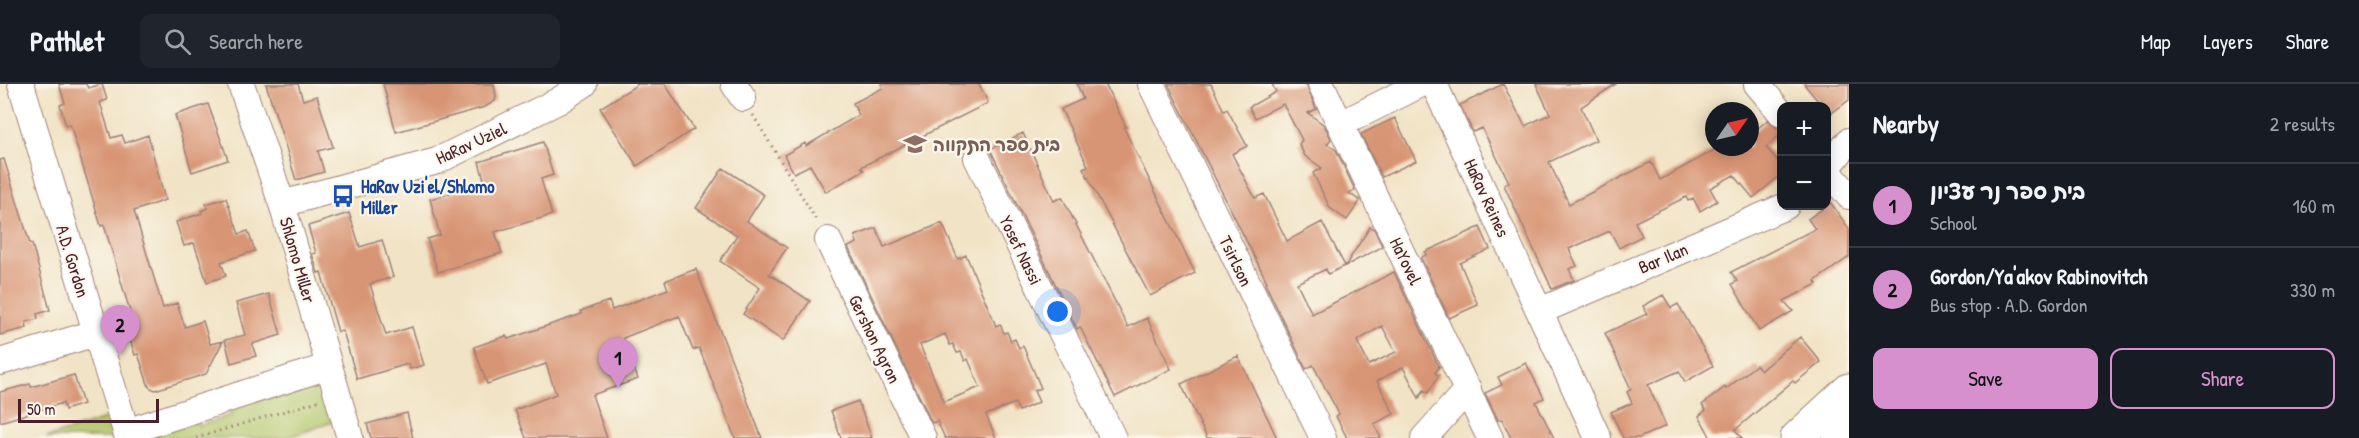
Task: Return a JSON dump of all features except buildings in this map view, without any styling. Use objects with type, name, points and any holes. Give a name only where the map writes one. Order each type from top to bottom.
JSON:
[{"type":"highway","points":[[1797,438],[1849,390]]},
{"type":"highway","points":[[1839,438],[1849,428]]},
{"type":"street","name":"A.D. Gordon","points":[[21,84],[127,435]]},
{"type":"street","name":"Shlomo Miller","points":[[241,84],[282,204],[350,438]]},
{"type":"street","name":"HaRav Uziel","points":[[282,204],[437,161],[555,93],[584,84]]},
{"type":"street","name":"Tsirlson","points":[[1151,84],[1323,438]]},
{"type":"street","name":"HaYovel","points":[[1321,84],[1490,438]]},
{"type":"street","points":[[1341,124],[1421,84]]},
{"type":"street","name":"HaRav Reines","points":[[1434,84],[1598,438]]},
{"type":"street","points":[[1757,84],[1777,108]]},
{"type":"street","points":[[1831,165],[1849,141]]},
{"type":"street","name":"Yosef Nassi","points":[[977,158],[1113,438]]},
{"type":"street","points":[[1831,175],[1849,196]]},
{"type":"street","name":"Bar Ilan","points":[[1540,311],[1777,210]]},
{"type":"street","name":"Gershon Agron","points":[[828,240],[923,438]]},
{"type":"street","points":[[0,362],[95,333]]},
{"type":"street","points":[[127,435],[329,366]]},
{"type":"street","points":[[1424,438],[1468,389]]},
{"type":"path","points":[[738,91],[828,240]]},
{"type":"path","points":[[196,438],[338,395]]},
{"type":"green space","points":[[329,366],[344,418],[286,438],[46,438],[120,414],[126,432],[185,412],[199,426],[232,415],[219,400]]},
{"type":"place","name":"בית ספר התקווה","points":[[915,144]]},
{"type":"place","name":"HaRav Uzi'el/Shlomo Miller","points":[[343,196]]},
{"type":"place","name":"Gordon/Ya'akov Rabinovitch","points":[[120,355]]},
{"type":"place","name":"בית ספר נר עציון","points":[[618,388]]}]
